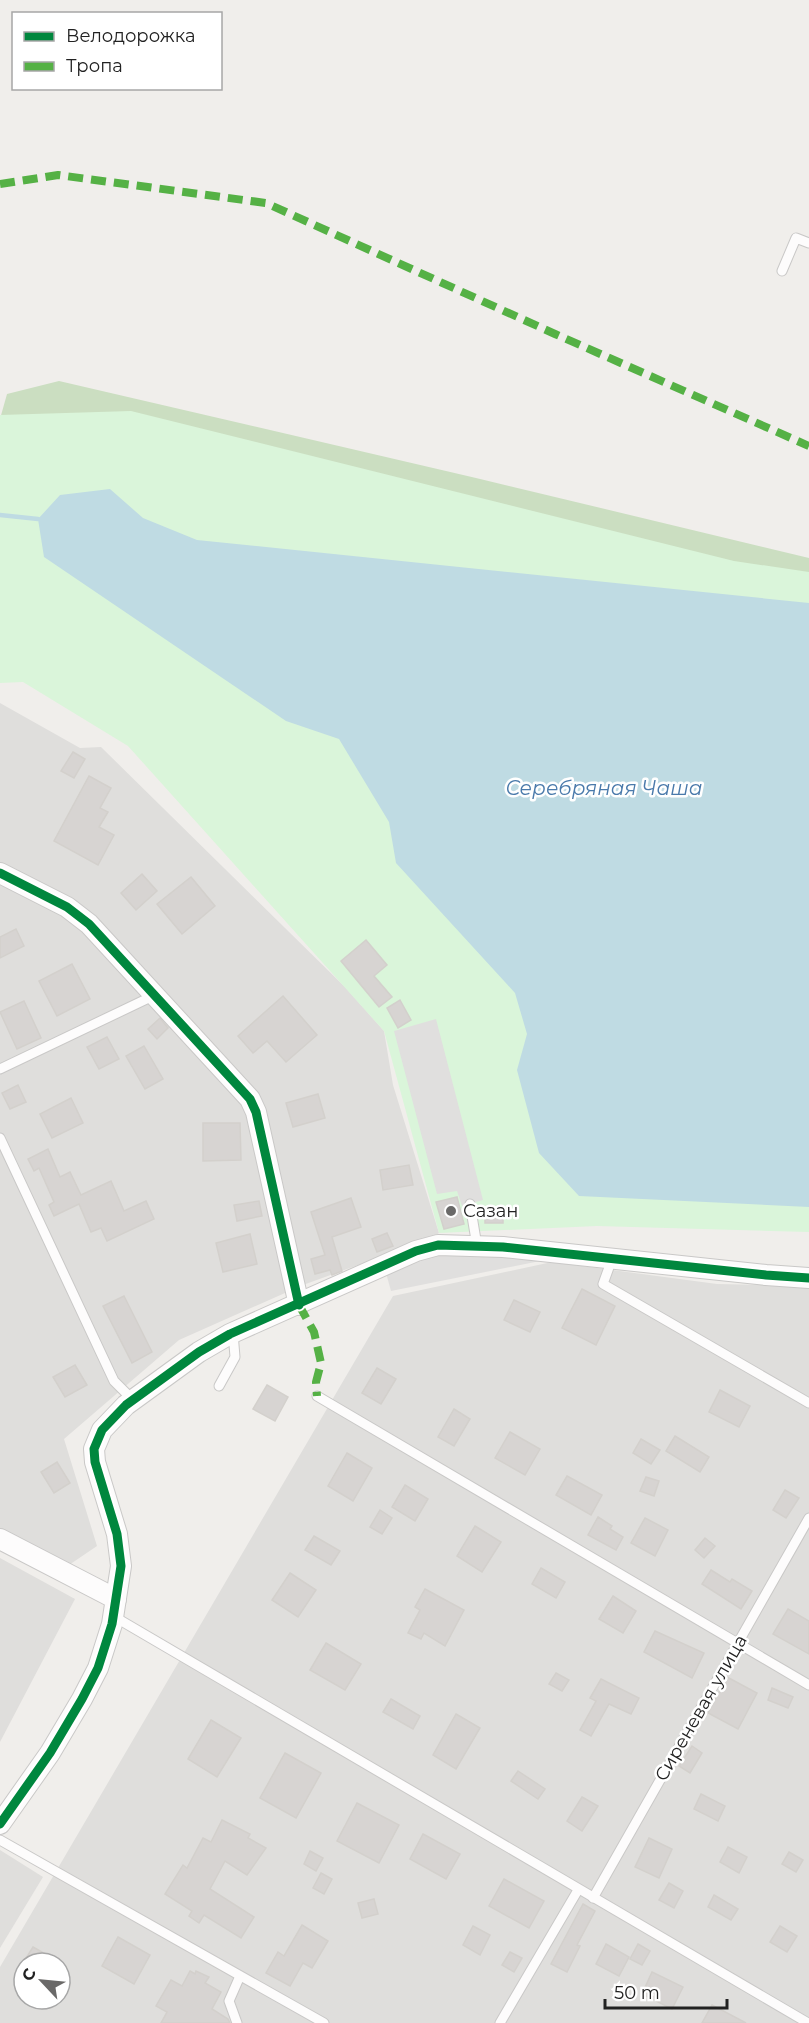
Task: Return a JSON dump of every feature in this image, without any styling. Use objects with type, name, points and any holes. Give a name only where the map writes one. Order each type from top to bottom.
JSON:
[{"type":"street","points":[[0,873],[77,914],[89,924],[250,1099],[256,1112],[299,1305]]},
{"type":"street","points":[[0,1824],[6,1805],[50,1753],[82,1700],[98,1668],[115,1608],[121,1566],[117,1534],[95,1462],[94,1449],[102,1430],[133,1400],[199,1352],[233,1333],[416,1251],[438,1245],[503,1247],[809,1278]]},
{"type":"street","points":[[0,1539],[115,1608]]},
{"type":"lane","points":[[782,271],[796,238],[809,243]]},
{"type":"lane","points":[[0,1069],[155,994]]},
{"type":"lane","points":[[0,1138],[114,1381],[133,1400]]},
{"type":"lane","points":[[470,1204],[477,1246]]},
{"type":"lane","points":[[612,1259],[603,1284],[809,1403]]},
{"type":"lane","points":[[219,1386],[235,1357],[233,1333]]},
{"type":"lane","points":[[317,1396],[809,1685]]},
{"type":"lane","name":"Сиреневая улица","points":[[593,1898],[809,1518]]},
{"type":"lane","points":[[115,1608],[578,1890],[808,2023]]},
{"type":"lane","points":[[0,1840],[324,2023]]},
{"type":"lane","points":[[500,2023],[578,1890]]},
{"type":"lane","points":[[237,2023],[229,2001],[240,1976]]},
{"type":"shaded area","points":[[0,703],[80,748],[101,747],[345,987],[384,1031],[393,1085],[439,1233],[427,1240],[303,1285],[179,1340],[64,1439],[97,1546],[69,1565],[0,1528]]},
{"type":"shaded area","points":[[436,1019],[483,1200],[462,1206],[457,1191],[437,1194],[394,1031]]},
{"type":"shaded area","points":[[441,1251],[545,1260],[391,1291],[386,1273]]},
{"type":"shaded area","points":[[552,1262],[717,1284],[809,1286],[809,2023],[0,2023],[0,1967],[393,1296]]},
{"type":"shaded area","points":[[0,1558],[75,1599],[0,1742]]},
{"type":"shaded area","points":[[0,1850],[43,1877],[0,1948]]},
{"type":"green space","points":[[59,381],[809,558],[809,594],[0,419],[7,394]]},
{"type":"green space","name":"Серебряная Чаша","points":[[131,411],[734,561],[809,572],[809,1232],[597,1226],[439,1233],[384,1031],[128,746],[23,682],[0,683],[0,415]]},
{"type":"water","name":"Серебряная Чаша","points":[[110,489],[143,518],[197,540],[809,603],[809,1207],[579,1196],[539,1153],[517,1070],[527,1034],[515,993],[396,863],[389,822],[339,739],[286,721],[44,557],[38,519],[60,495]]},
{"type":"building","points":[[73,752],[85,759],[74,778],[61,771]]},
{"type":"building","points":[[89,776],[111,788],[100,808],[108,812],[99,827],[114,835],[98,865],[54,841]]},
{"type":"building","points":[[142,874],[157,891],[136,910],[121,893]]},
{"type":"building","points":[[191,877],[215,906],[182,934],[157,904]]},
{"type":"building","points":[[16,929],[24,946],[0,958],[0,937]]},
{"type":"building","points":[[366,940],[387,965],[374,976],[392,997],[379,1007],[341,961]]},
{"type":"building","points":[[72,964],[90,999],[57,1016],[39,981]]},
{"type":"building","points":[[283,996],[317,1035],[286,1062],[267,1041],[253,1053],[238,1036]]},
{"type":"building","points":[[400,1000],[411,1020],[398,1028],[387,1008]]},
{"type":"building","points":[[24,1001],[41,1038],[17,1049],[0,1012]]},
{"type":"building","points":[[160,1018],[168,1028],[157,1039],[148,1029]]},
{"type":"building","points":[[107,1037],[119,1059],[99,1069],[87,1047]]},
{"type":"building","points":[[144,1046],[163,1079],[145,1089],[126,1056]]},
{"type":"building","points":[[18,1085],[26,1102],[10,1109],[2,1093]]},
{"type":"building","points":[[318,1094],[325,1118],[293,1127],[286,1103]]},
{"type":"building","points":[[71,1098],[83,1123],[52,1138],[40,1114]]},
{"type":"building","points":[[203,1123],[240,1123],[241,1160],[203,1161]]},
{"type":"building","points":[[48,1149],[60,1177],[70,1172],[81,1195],[111,1181],[124,1211],[146,1201],[154,1219],[107,1241],[101,1228],[91,1232],[79,1204],[54,1216],[49,1205],[54,1202],[39,1168],[34,1171],[28,1159]]},
{"type":"building","points":[[409,1165],[413,1185],[383,1190],[380,1170]]},
{"type":"building","points":[[457,1197],[464,1224],[444,1229],[436,1202]]},
{"type":"building","points":[[351,1198],[361,1227],[332,1237],[342,1271],[332,1275],[330,1270],[315,1274],[311,1259],[325,1255],[311,1212]]},
{"type":"building","points":[[259,1201],[262,1216],[237,1221],[234,1205]]},
{"type":"building","points":[[485,1210],[503,1210],[503,1223],[485,1223]]},
{"type":"building","points":[[387,1233],[393,1246],[377,1252],[372,1239]]},
{"type":"building","points":[[250,1234],[257,1264],[223,1272],[216,1243]]},
{"type":"building","points":[[582,1289],[615,1306],[596,1345],[562,1328]]},
{"type":"building","points":[[124,1296],[152,1352],[132,1363],[103,1306]]},
{"type":"building","points":[[514,1300],[540,1312],[530,1332],[504,1320]]},
{"type":"building","points":[[75,1365],[87,1385],[65,1397],[53,1377]]},
{"type":"building","points":[[377,1368],[396,1379],[381,1404],[362,1393]]},
{"type":"building","points":[[267,1385],[288,1397],[275,1421],[253,1409]]},
{"type":"building","points":[[720,1390],[750,1406],[739,1427],[709,1412]]},
{"type":"building","points":[[454,1409],[470,1419],[454,1446],[438,1437]]},
{"type":"building","points":[[510,1432],[540,1449],[525,1475],[495,1458]]},
{"type":"building","points":[[675,1436],[709,1457],[700,1472],[666,1451]]},
{"type":"building","points":[[641,1439],[660,1450],[651,1464],[633,1453]]},
{"type":"building","points":[[347,1453],[372,1468],[353,1501],[328,1486]]},
{"type":"building","points":[[57,1462],[70,1483],[54,1493],[41,1472]]},
{"type":"building","points":[[567,1476],[602,1495],[591,1515],[556,1495]]},
{"type":"building","points":[[646,1477],[659,1481],[654,1496],[640,1491]]},
{"type":"building","points":[[405,1485],[428,1499],[415,1521],[392,1507]]},
{"type":"building","points":[[785,1490],[799,1498],[786,1518],[773,1510]]},
{"type":"building","points":[[380,1510],[392,1518],[382,1534],[370,1527]]},
{"type":"building","points":[[598,1517],[612,1526],[610,1529],[623,1537],[616,1550],[588,1535]]},
{"type":"building","points":[[645,1518],[668,1530],[655,1556],[631,1543]]},
{"type":"building","points":[[475,1526],[501,1542],[482,1572],[457,1556]]},
{"type":"building","points":[[314,1536],[340,1551],[331,1565],[305,1550]]},
{"type":"building","points":[[705,1538],[715,1546],[704,1558],[695,1550]]},
{"type":"building","points":[[541,1568],[565,1582],[556,1598],[532,1584]]},
{"type":"building","points":[[711,1570],[730,1582],[732,1579],[752,1591],[741,1609],[702,1584]]},
{"type":"building","points":[[290,1573],[316,1590],[298,1617],[272,1600]]},
{"type":"building","points":[[425,1589],[464,1610],[445,1646],[424,1633],[421,1639],[408,1633],[420,1610],[415,1607]]},
{"type":"building","points":[[613,1596],[636,1611],[623,1633],[599,1619]]},
{"type":"building","points":[[788,1609],[809,1621],[809,1654],[773,1634]]},
{"type":"building","points":[[655,1631],[704,1653],[692,1678],[644,1652]]},
{"type":"building","points":[[326,1643],[361,1664],[345,1690],[310,1670]]},
{"type":"building","points":[[556,1673],[569,1680],[562,1691],[549,1684]]},
{"type":"building","points":[[727,1677],[757,1693],[738,1729],[708,1713]]},
{"type":"building","points":[[601,1679],[639,1698],[631,1714],[609,1704],[591,1736],[580,1730],[596,1701],[590,1698]]},
{"type":"building","points":[[772,1688],[793,1697],[788,1708],[768,1700]]},
{"type":"building","points":[[391,1699],[420,1716],[413,1729],[383,1712]]},
{"type":"building","points":[[456,1714],[480,1728],[456,1769],[433,1755]]},
{"type":"building","points":[[211,1720],[241,1738],[217,1777],[188,1759]]},
{"type":"building","points":[[692,1746],[702,1753],[690,1773],[679,1766]]},
{"type":"building","points":[[285,1753],[321,1773],[296,1818],[260,1798]]},
{"type":"building","points":[[518,1771],[545,1789],[538,1799],[511,1781]]},
{"type":"building","points":[[701,1794],[725,1806],[718,1821],[694,1809]]},
{"type":"building","points":[[582,1797],[598,1806],[582,1831],[567,1821]]},
{"type":"building","points":[[357,1803],[399,1825],[379,1863],[337,1841]]},
{"type":"building","points":[[222,1820],[250,1834],[248,1838],[266,1848],[247,1875],[225,1861],[210,1889],[254,1917],[241,1938],[204,1915],[199,1923],[189,1916],[192,1911],[165,1894],[183,1865],[187,1868],[203,1838],[211,1842]]},
{"type":"building","points":[[423,1834],[460,1854],[446,1879],[410,1859]]},
{"type":"building","points":[[649,1838],[672,1849],[659,1878],[635,1867]]},
{"type":"building","points":[[728,1847],[747,1857],[739,1873],[720,1862]]},
{"type":"building","points":[[310,1851],[323,1858],[316,1871],[304,1864]]},
{"type":"building","points":[[789,1852],[803,1860],[796,1872],[782,1864]]},
{"type":"building","points":[[321,1873],[332,1879],[324,1894],[313,1888]]},
{"type":"building","points":[[504,1879],[544,1901],[529,1928],[489,1906]]},
{"type":"building","points":[[669,1883],[683,1891],[674,1908],[659,1900]]},
{"type":"building","points":[[714,1895],[738,1909],[731,1920],[708,1907]]},
{"type":"building","points":[[374,1899],[378,1914],[362,1918],[358,1903]]},
{"type":"building","points":[[583,1904],[595,1911],[577,1945],[580,1946],[567,1972],[551,1964]]},
{"type":"building","points":[[302,1925],[328,1941],[312,1968],[303,1963],[290,1986],[266,1973],[278,1952],[284,1956]]},
{"type":"building","points":[[473,1926],[490,1935],[480,1955],[463,1945]]},
{"type":"building","points":[[780,1926],[797,1936],[787,1952],[770,1942]]},
{"type":"building","points":[[118,1937],[150,1955],[134,1984],[102,1966]]},
{"type":"building","points":[[606,1944],[629,1957],[619,1976],[596,1964]]},
{"type":"building","points":[[638,1944],[650,1951],[642,1965],[630,1959]]},
{"type":"building","points":[[510,1952],[522,1958],[514,1972],[502,1965]]},
{"type":"building","points":[[190,1971],[195,1974],[196,1971],[209,1977],[205,1983],[221,1992],[212,2009],[228,2019],[230,2023],[161,2023],[167,2012],[156,2006],[171,1980],[182,1986]]},
{"type":"building","points":[[652,1972],[683,1987],[672,2009],[642,1994]]},
{"type":"building","points":[[712,2005],[746,2023],[702,2023]]},
{"type":"waterway","points":[[0,515],[38,519]]},
{"type":"marked path","points":[[0,184],[58,175],[266,203],[809,446]]},
{"type":"marked path","points":[[299,1305],[314,1332],[321,1363],[316,1382],[317,1396]]},
{"type":"cycle path","points":[[0,873],[67,907],[89,924],[250,1099],[256,1112],[299,1305]]},
{"type":"cycle path","points":[[0,1824],[50,1753],[82,1699],[98,1668],[112,1624],[121,1566],[117,1534],[95,1462],[94,1449],[102,1430],[126,1405],[199,1352],[230,1334],[416,1251],[438,1245],[503,1247],[809,1278]]},
{"type":"place","name":"Сазан","points":[[451,1211]]}]
